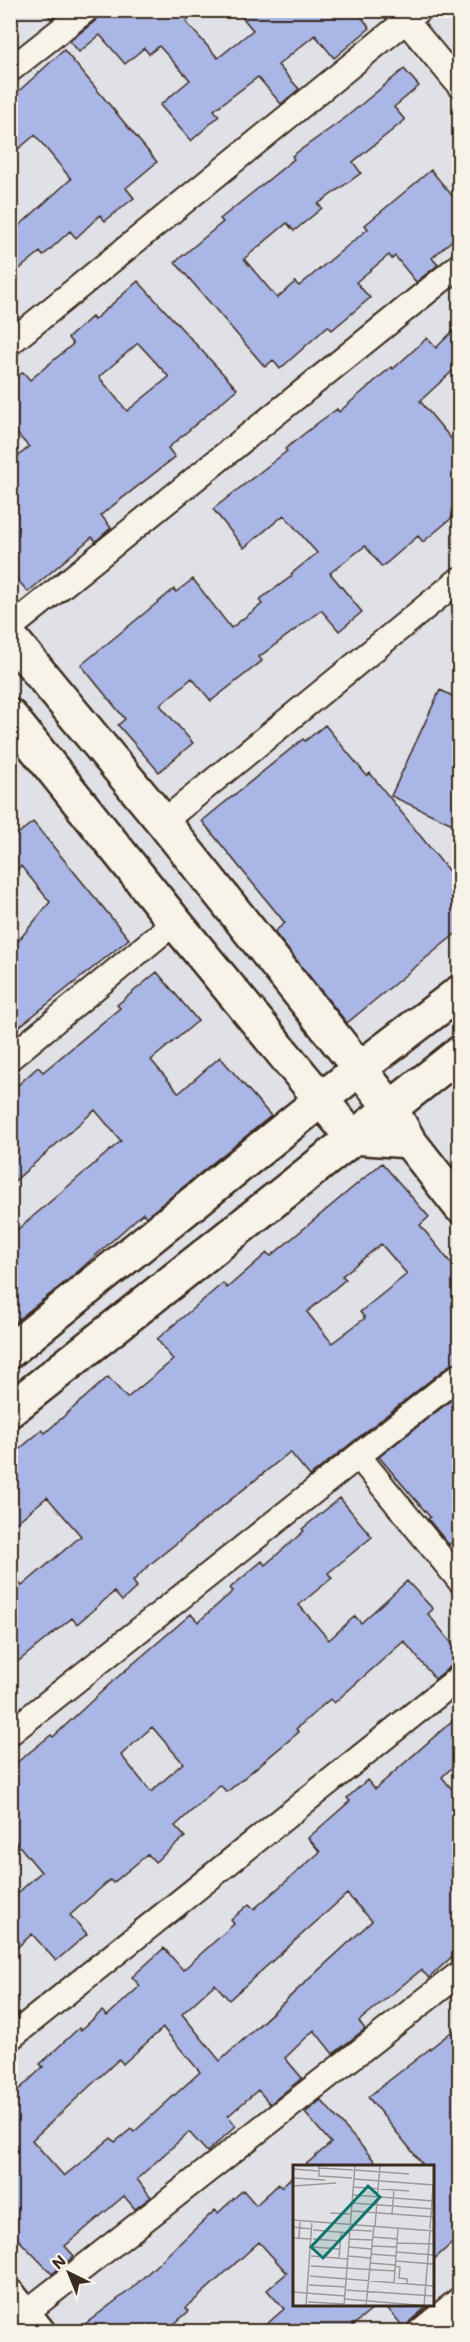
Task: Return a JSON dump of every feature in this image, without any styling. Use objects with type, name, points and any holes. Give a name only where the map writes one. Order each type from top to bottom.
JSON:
[{"type":"main road","points":[[10,637],[163,822],[390,1107],[409,1141],[459,1206]]},
{"type":"main road","points":[[10,716],[175,922],[352,1137],[409,1141]]},
{"type":"main road","points":[[10,1351],[321,1099],[459,992]]},
{"type":"main road","points":[[10,1410],[459,1053]]},
{"type":"street","points":[[10,70],[86,10]]},
{"type":"street","points":[[10,343],[407,14],[459,86]]},
{"type":"street","points":[[10,628],[459,265]]},
{"type":"street","points":[[163,822],[459,579]]},
{"type":"street","points":[[10,1058],[175,922]]},
{"type":"street","points":[[10,1733],[459,1375]]},
{"type":"street","points":[[359,1457],[459,1581]]},
{"type":"street","points":[[10,2038],[459,1677]]},
{"type":"street","points":[[24,2314],[459,1973]]},
{"type":"street","points":[[419,2331],[459,2299]]},
{"type":"building","points":[[44,10],[62,10],[51,19]]},
{"type":"building","points":[[100,10],[199,10],[186,22],[218,58],[253,30],[236,10],[356,10],[370,28],[334,58],[315,35],[278,65],[299,89],[281,104],[258,77],[214,110],[219,116],[191,141],[160,105],[190,80],[159,46],[149,54],[144,48],[125,64],[100,35],[79,52],[70,41],[95,21]]},
{"type":"building","points":[[64,50],[157,162],[126,188],[134,198],[105,221],[100,215],[76,238],[70,231],[43,256],[40,252],[10,277],[10,234],[71,179],[35,135],[10,156],[10,99]]},
{"type":"building","points":[[404,69],[419,86],[394,107],[405,120],[353,162],[361,173],[318,204],[322,208],[294,231],[287,223],[244,259],[277,298],[295,282],[299,286],[368,229],[365,225],[431,170],[459,204],[459,234],[432,258],[438,265],[416,282],[395,256],[392,259],[389,255],[356,282],[370,298],[332,330],[328,326],[280,369],[273,360],[265,367],[175,262],[223,222],[220,219],[294,159],[292,156],[345,118]]},
{"type":"building","points":[[138,281],[237,389],[168,448],[175,457],[101,515],[111,528],[96,541],[92,537],[28,592],[10,571],[10,463],[29,447],[10,426],[10,383],[23,372],[30,380],[73,344],[68,338],[92,317],[94,320]],"holes":[[[138,343],[169,377],[127,411],[99,377]]]},
{"type":"building","points":[[459,325],[459,365],[420,401],[459,448],[459,512],[423,542],[418,536],[382,567],[365,546],[330,573],[362,612],[339,631],[320,611],[259,657],[262,661],[211,701],[192,678],[160,705],[193,743],[159,772],[118,725],[125,719],[81,665],[174,589],[176,592],[193,579],[231,628],[262,604],[259,600],[292,576],[291,574],[317,553],[284,515],[244,548],[213,509],[287,451],[285,449],[319,422],[337,409],[339,412],[391,367],[393,369],[427,338],[436,348]]},
{"type":"building","points":[[440,690],[459,699],[459,827],[391,796]]},
{"type":"building","points":[[325,725],[367,776],[370,773],[459,884],[459,931],[347,1023],[274,932],[285,923],[202,821],[303,739],[305,741]]},
{"type":"building","points":[[33,822],[129,939],[10,1034],[10,951],[50,902],[21,866],[10,877],[10,840]]},
{"type":"building","points":[[157,972],[198,1021],[151,1060],[179,1093],[220,1057],[271,1116],[146,1217],[143,1213],[74,1275],[10,1326],[10,1236],[121,1141],[95,1110],[10,1185],[10,1092],[38,1067],[43,1072],[120,1008],[117,1005]]},
{"type":"building","points":[[382,1163],[429,1217],[420,1225],[459,1273],[459,1361],[451,1364],[310,1476],[290,1452],[148,1566],[133,1581],[137,1587],[122,1601],[114,1592],[77,1624],[72,1618],[10,1668],[10,1573],[22,1586],[81,1536],[47,1497],[10,1528],[10,1457],[42,1430],[45,1433],[108,1377],[127,1398],[173,1360],[157,1339],[223,1283],[227,1288],[267,1253],[271,1256]],"holes":[[[381,1244],[407,1274],[360,1312],[365,1318],[332,1343],[307,1312],[346,1279],[342,1276]]]},
{"type":"building","points":[[459,1394],[459,1534],[449,1545],[428,1519],[430,1517],[379,1457]]},
{"type":"building","points":[[340,1498],[372,1537],[328,1573],[332,1578],[299,1605],[329,1640],[355,1616],[361,1623],[407,1581],[433,1609],[428,1614],[459,1652],[459,1663],[451,1666],[435,1679],[404,1641],[334,1703],[330,1699],[296,1729],[299,1732],[227,1792],[220,1785],[175,1826],[185,1837],[155,1862],[148,1854],[113,1883],[110,1880],[70,1915],[87,1934],[56,1961],[32,1934],[10,1954],[10,1900],[41,1872],[10,1835],[10,1768],[51,1735],[53,1737],[113,1681],[191,1614],[198,1622],[233,1591],[230,1588],[262,1561],[265,1565],[304,1531],[302,1529]],"holes":[[[152,1727],[183,1763],[151,1792],[121,1755]]]},
{"type":"building","points":[[459,1715],[459,1761],[442,1777],[459,1798],[459,1950],[429,1978],[421,1970],[359,2021],[365,2029],[333,2054],[314,2030],[285,2058],[302,2078],[270,2104],[258,2090],[228,2116],[236,2126],[207,2152],[189,2132],[137,2179],[151,2197],[135,2209],[124,2196],[65,2246],[74,2256],[52,2274],[10,2231],[10,2098],[43,2067],[40,2064],[79,2028],[81,2030],[102,2011],[107,2016],[140,1986],[132,1977],[164,1948],[183,1970],[234,1924],[231,1920],[249,1904],[254,1909],[320,1852],[308,1838],[350,1801],[347,1798],[367,1780],[375,1789]],"holes":[[[347,1894],[372,1921],[220,2061],[182,2014],[215,1984],[229,2000]],[[163,2028],[200,2072],[134,2132],[131,2129],[115,2142],[111,2138],[64,2176],[32,2140],[119,2059],[123,2064]]]},
{"type":"building","points":[[459,2026],[459,2237],[434,2259],[434,2165],[423,2165],[368,2097]]},
{"type":"building","points":[[321,2100],[378,2165],[305,2165],[331,2143],[305,2113]]},
{"type":"building","points":[[293,2176],[293,2306],[377,2306],[346,2331],[259,2331],[284,2309],[267,2290],[287,2273],[259,2242],[186,2308],[189,2311],[166,2331],[76,2331],[131,2289],[215,2210],[218,2213],[243,2190],[256,2205],[279,2184],[281,2187]]},
{"type":"building","points":[[386,2306],[428,2306],[410,2321],[405,2329]]},
{"type":"building","points":[[455,2322],[459,2331],[442,2331]]}]
